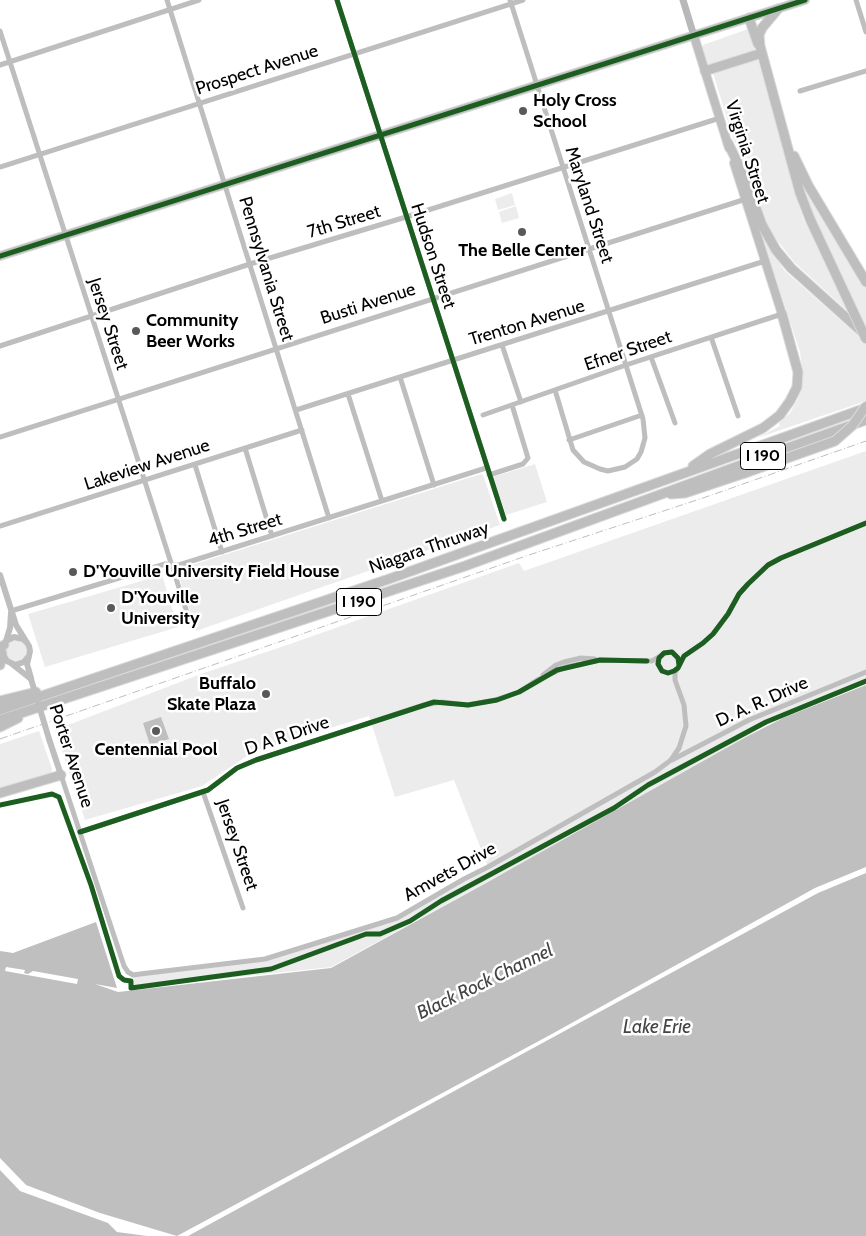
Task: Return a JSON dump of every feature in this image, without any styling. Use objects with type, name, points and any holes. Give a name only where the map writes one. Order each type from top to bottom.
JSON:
[{"type":"highway","points":[[778,9],[762,28],[759,35],[761,50],[800,193],[810,219],[866,339]]},
{"type":"highway","points":[[749,18],[755,39],[761,50]]},
{"type":"highway","points":[[705,71],[761,50]]},
{"type":"highway","points":[[786,138],[808,185],[866,282]]},
{"type":"highway","points":[[728,143],[745,178],[762,226],[776,250],[791,268],[866,335]]},
{"type":"highway","points":[[684,473],[710,454],[767,425],[780,415],[790,401],[797,387],[798,372],[782,314]]},
{"type":"highway","points":[[662,494],[685,493],[835,441],[852,426],[866,407]]},
{"type":"highway","name":"Niagara Thruway","points":[[0,710],[389,579],[866,407]]},
{"type":"highway","name":"Niagara Thruway","points":[[0,720],[456,569],[866,420]]},
{"type":"highway","points":[[0,665],[3,647]]},
{"type":"highway","points":[[0,701],[105,669],[124,667]]},
{"type":"highway","points":[[0,727],[28,712]]},
{"type":"highway","points":[[0,793],[61,775]]},
{"type":"main road","name":"Virginia Street","points":[[682,0],[782,314]]},
{"type":"main road","points":[[0,256],[805,0]]},
{"type":"street","name":"Pennsylvania Street","points":[[167,0],[329,518]]},
{"type":"street","points":[[0,65],[199,0]]},
{"type":"street","name":"Hudson Street","points":[[337,0],[486,468],[504,519]]},
{"type":"street","name":"Prospect Avenue","points":[[0,167],[510,2],[523,0]]},
{"type":"street","points":[[856,0],[866,32]]},
{"type":"street","name":"Maryland Street","points":[[510,2],[642,417],[645,438],[641,452],[632,464],[617,470],[608,471],[584,462],[573,450],[554,390]]},
{"type":"street","name":"Jersey Street","points":[[0,31],[191,625]]},
{"type":"street","points":[[800,92],[866,71]]},
{"type":"street","name":"7th Street","points":[[0,346],[250,264],[720,118]]},
{"type":"street","name":"Busti Avenue","points":[[0,438],[432,298],[746,199]]},
{"type":"street","name":"Trenton Avenue","points":[[296,410],[765,261]]},
{"type":"street","name":"Efner Street","points":[[483,415],[626,365],[782,314]]},
{"type":"street","points":[[711,337],[738,416]]},
{"type":"street","points":[[502,345],[521,402]]},
{"type":"street","points":[[651,357],[675,423]]},
{"type":"street","points":[[400,377],[434,484]]},
{"type":"street","points":[[348,394],[382,501]]},
{"type":"street","points":[[489,476],[523,464],[528,458],[512,405]]},
{"type":"street","points":[[569,440],[642,417]]},
{"type":"street","name":"Lakeview Avenue","points":[[0,526],[302,430]]},
{"type":"street","points":[[245,448],[272,536]]},
{"type":"street","points":[[195,465],[222,552]]},
{"type":"street","name":"4th Street","points":[[11,611],[165,564],[179,565],[486,468]]},
{"type":"street","points":[[663,671],[673,672],[687,654],[713,634],[728,614],[739,594],[768,565],[866,523]]},
{"type":"street","name":"Porter Avenue","points":[[0,575],[18,630],[29,646],[27,664],[31,679],[124,966],[131,974],[140,974]]},
{"type":"street","name":"Porter Avenue","points":[[3,647],[10,628],[11,611]]},
{"type":"street","points":[[26,642],[18,637],[14,637],[3,647],[7,662],[31,679]]},
{"type":"street","points":[[647,661],[672,652],[681,655],[687,654]]},
{"type":"street","points":[[672,652],[678,658],[675,680],[685,710],[686,726],[679,748],[672,760]]},
{"type":"street","points":[[663,654],[658,662],[663,671]]},
{"type":"street","points":[[11,664],[20,664],[29,656]]},
{"type":"street","name":"D A R Drive","points":[[80,832],[203,792],[214,787],[237,768],[246,764],[424,705],[442,702],[468,705],[497,700],[519,692],[537,680],[566,667],[600,660],[647,661]]},
{"type":"street","points":[[647,661],[675,680]]},
{"type":"street","name":"D. A. R. Drive","points":[[672,760],[749,720],[866,672]]},
{"type":"street","name":"Amvets Drive","points":[[140,974],[265,959],[397,918],[464,878],[488,867],[655,772],[672,760]]},
{"type":"street","name":"Jersey Street","points":[[203,792],[244,908]]},
{"type":"shaded area","points":[[750,29],[755,51],[746,52],[710,66],[708,65],[703,45]]},
{"type":"shaded area","points":[[758,60],[805,223],[813,218],[800,177],[866,288],[866,328],[794,262],[770,231],[763,216],[744,160],[733,138],[713,73]]},
{"type":"shaded area","points":[[512,193],[515,205],[498,210],[495,199]]},
{"type":"shaded area","points":[[516,206],[519,218],[502,223],[499,212]]},
{"type":"shaded area","points":[[759,227],[769,248],[785,271],[866,343],[866,401],[757,438],[780,426],[779,423],[790,413],[798,399],[803,376],[800,352]]},
{"type":"shaded area","points":[[866,451],[866,684],[766,725],[663,786],[331,967],[134,988],[133,975],[265,959],[397,918],[488,867],[454,780],[395,797],[369,716],[253,752],[202,786],[85,820],[55,730],[201,674],[519,563],[524,571]]},
{"type":"shaded area","points":[[535,464],[547,502],[506,515],[493,477]]},
{"type":"shaded area","points":[[481,474],[483,475],[500,525],[196,631],[178,573],[179,569]]},
{"type":"shaded area","name":"D'Youville University","points":[[162,575],[178,627],[45,667],[28,614]]},
{"type":"shaded area","points":[[16,640],[24,643],[27,651],[24,659],[16,662],[8,659],[5,651],[8,643]]},
{"type":"shaded area","points":[[39,731],[52,769],[51,773],[0,788],[0,744]]},
{"type":"water","name":"Lake Erie","points":[[866,685],[866,1236],[0,1236],[0,951],[13,953],[96,922],[117,988],[95,984],[118,992],[331,968],[746,737],[783,718]]},
{"type":"water","name":"Centennial Pool","points":[[161,717],[169,739],[150,745],[143,723]]},
{"type":"pier","points":[[866,867],[866,873],[818,893],[188,1236],[177,1236],[550,1035],[815,888]]},
{"type":"pier","points":[[6,967],[25,970],[24,973],[28,974],[33,971],[78,979],[77,984],[5,971]]},
{"type":"pier","points":[[0,1158],[26,1185],[100,1213],[177,1236],[147,1236],[117,1232],[108,1223],[20,1191],[0,1170]]},
{"type":"railway","points":[[0,739],[526,556],[703,498],[866,441]]},
{"type":"cycle path","points":[[337,0],[504,519]]},
{"type":"cycle path","points":[[0,256],[805,0]]},
{"type":"cycle path","points":[[679,665],[678,658],[672,652],[664,653],[659,658],[658,664],[662,671],[668,673],[678,668],[684,656],[713,634],[728,614],[739,594],[768,565],[866,523]]},
{"type":"cycle path","points":[[80,832],[208,790],[237,768],[256,760],[434,702],[468,705],[497,700],[519,692],[557,670],[600,660],[647,661]]},
{"type":"cycle path","points":[[0,805],[52,794],[59,797],[91,885],[119,976],[124,980],[131,981],[131,988],[271,969],[366,934],[380,934],[410,921],[441,901],[614,808],[648,785],[766,722],[866,681]]},
{"type":"place","name":"Holy Cross School","points":[[523,111]]},
{"type":"place","name":"The Belle Center","points":[[522,232]]},
{"type":"place","name":"Community Beer Works","points":[[136,331]]},
{"type":"place","name":"D'Youville University Field House","points":[[73,572]]},
{"type":"place","name":"D'Youville University","points":[[111,608]]},
{"type":"place","name":"Buffalo Skate Plaza","points":[[266,694]]},
{"type":"place","name":"Centennial Pool","points":[[156,731]]},
{"type":"water label","name":"Black Rock Channel","points":[[485,982]]}]
